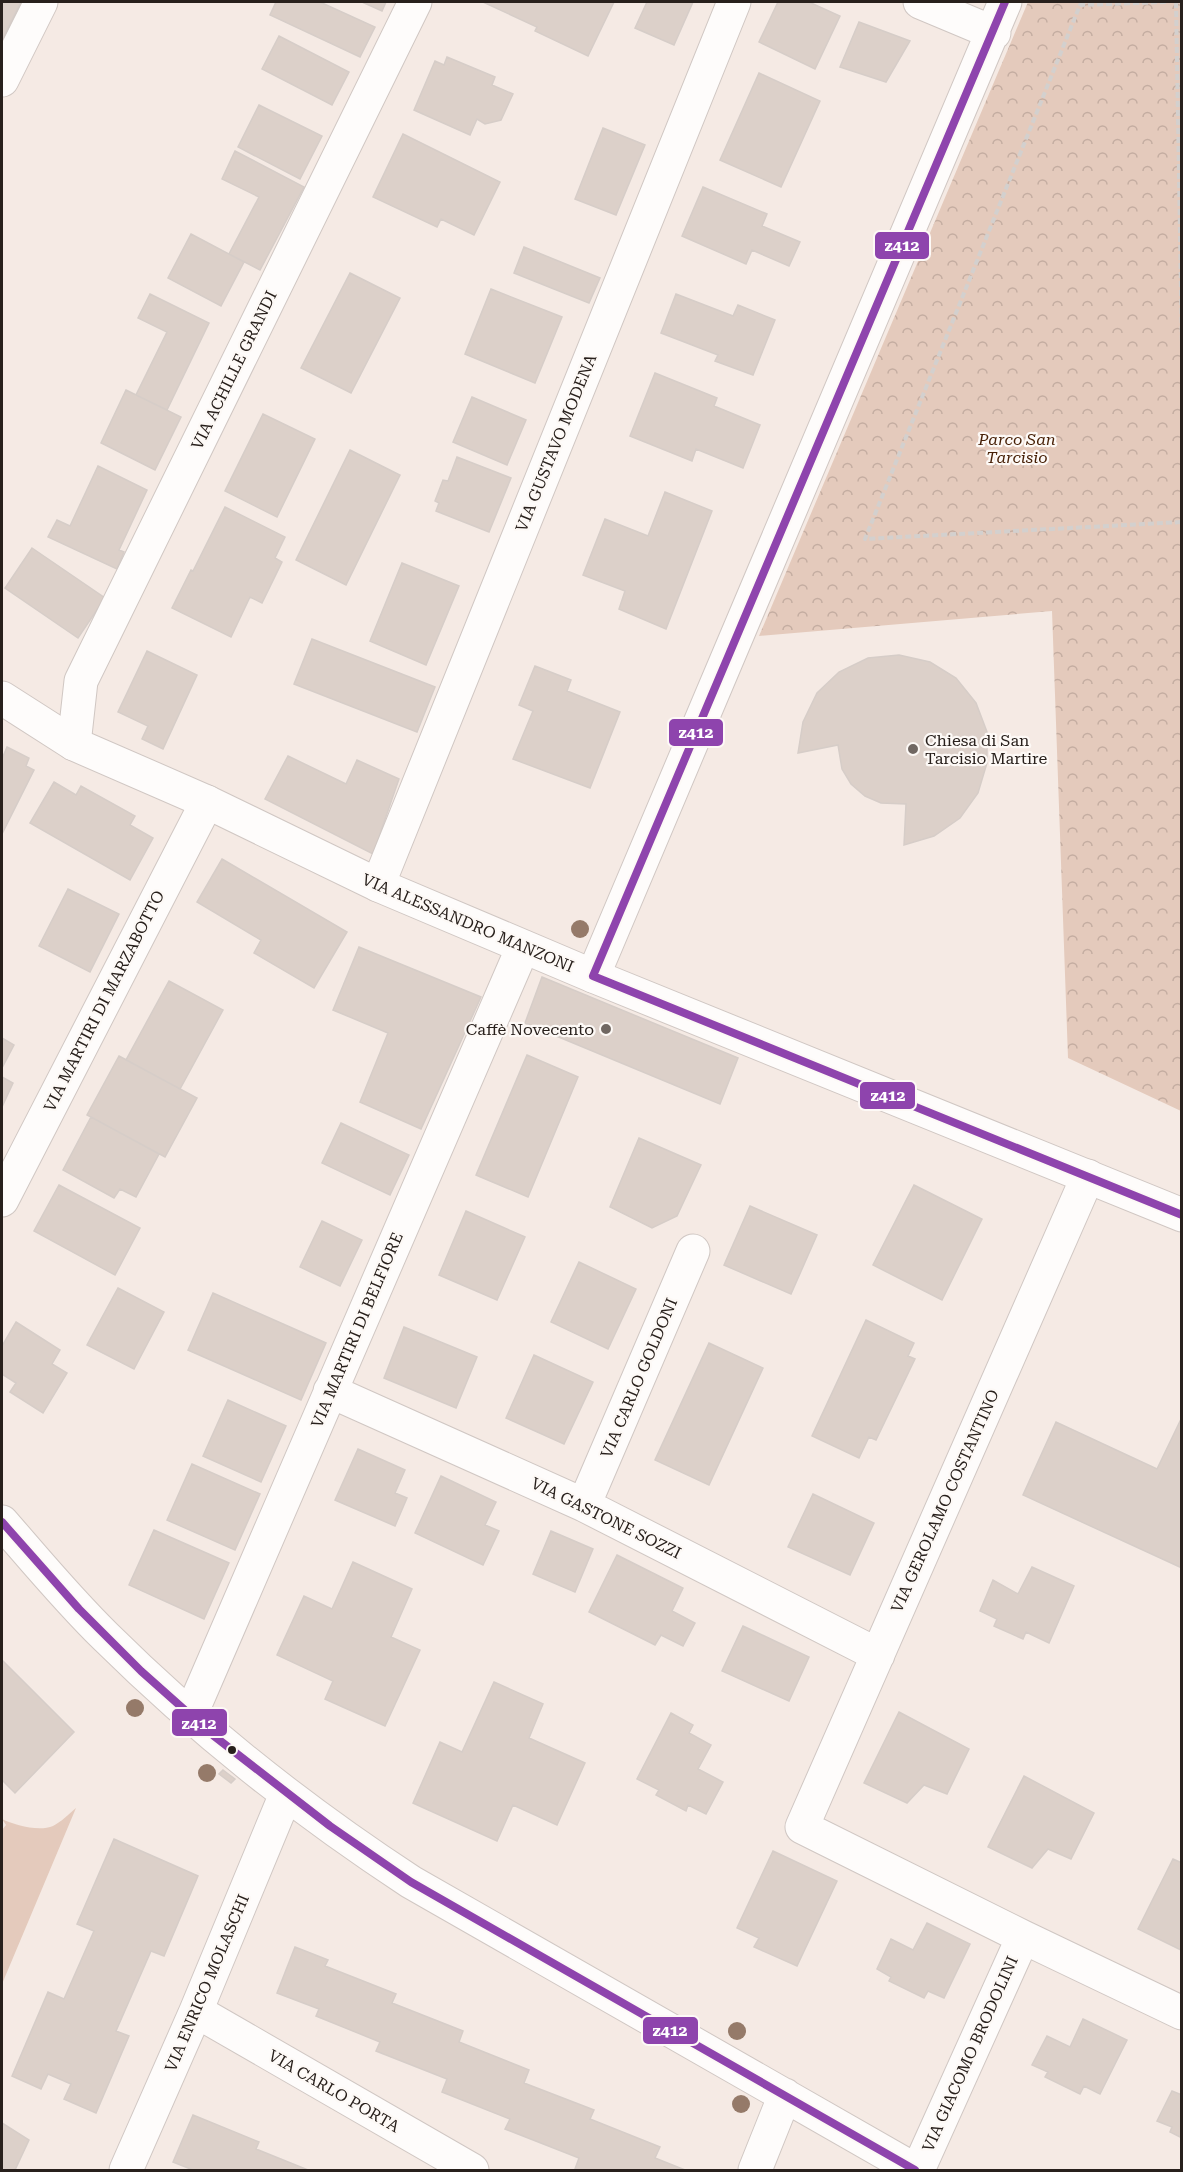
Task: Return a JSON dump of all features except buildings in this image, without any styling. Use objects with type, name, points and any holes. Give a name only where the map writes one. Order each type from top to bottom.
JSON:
[{"type":"street","points":[[2,80],[41,2]]},
{"type":"street","name":"VIA ACHILLE GRANDI","points":[[74,744],[81,681],[414,2]]},
{"type":"street","name":"VIA GUSTAVO MODENA","points":[[378,885],[734,2]]},
{"type":"street","points":[[920,2],[994,33]]},
{"type":"street","points":[[593,976],[994,33],[1005,2]]},
{"type":"street","name":"VIA ALESSANDRO MANZONI","points":[[2,698],[74,744],[207,802],[378,885],[593,976],[1182,1215]]},
{"type":"street","name":"VIA MARTIRI DI MARZABOTTO","points":[[2,1200],[207,802]]},
{"type":"street","name":"VIA MARTIRI DI BELFIORE","points":[[191,1714],[523,947]]},
{"type":"street","name":"VIA GEROLAMO COSTANTINO","points":[[802,1827],[1088,1176]]},
{"type":"street","name":"VIA CARLO GOLDONI","points":[[585,1506],[693,1251]]},
{"type":"street","name":"VIA GASTONE SOZZI","points":[[330,1391],[585,1506],[878,1655]]},
{"type":"street","points":[[2,1522],[106,1637],[224,1745],[363,1850],[411,1882],[916,2170]]},
{"type":"street","name":"VIA ENRICO MOLASCHI","points":[[126,2170],[196,2011],[286,1794]]},
{"type":"street","name":"VIA GIACOMO BRODOLINI","points":[[802,1827],[1182,2013]]},
{"type":"street","name":"VIA GIACOMO BRODOLINI","points":[[916,2170],[1023,1937]]},
{"type":"street","name":"VIA CARLO PORTA","points":[[196,2011],[472,2170]]},
{"type":"street","points":[[755,2170],[785,2095]]},
{"type":"path","points":[[1166,2],[1080,5],[865,539],[1182,522]]},
{"type":"path","points":[[1176,2],[1182,349]]},
{"type":"green space","name":"Parco San Tarcisio","points":[[1028,2],[1181,2],[1181,1111],[1068,1058],[1052,611],[759,636]]},
{"type":"green space","points":[[76,1808],[2,1984],[2,1830],[6,1825],[2,1819],[27,1827],[47,1828],[59,1822]]},
{"type":"transit line","name":"z412","points":[[593,976],[1005,2]]},
{"type":"transit line","name":"z412","points":[[593,976],[1182,1215]]},
{"type":"transit line","name":"z412","points":[[2,1522],[79,1609],[141,1671],[214,1736],[330,1826],[411,1882],[915,2170]]},
{"type":"place","name":"Chiesa di San Tarcisio Martire","points":[[913,749]]},
{"type":"place","name":"Caffè Novecento","points":[[606,1029]]}]
